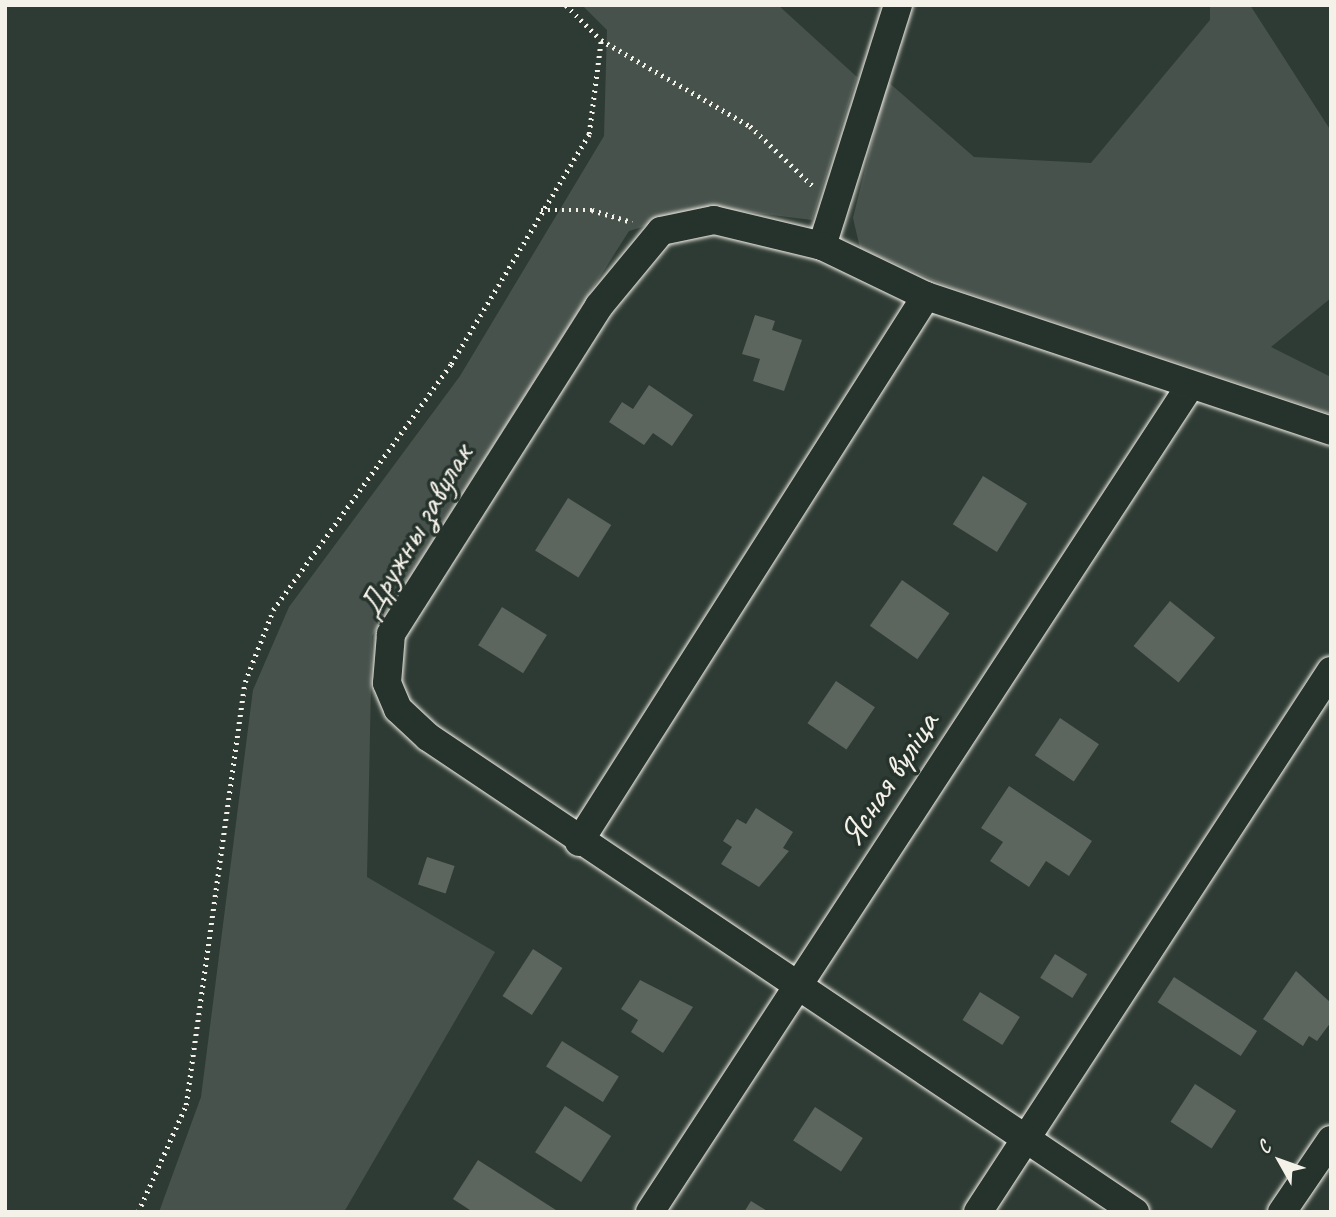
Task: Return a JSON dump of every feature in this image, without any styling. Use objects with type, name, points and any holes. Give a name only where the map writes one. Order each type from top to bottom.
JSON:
[{"type":"street","points":[[822,246],[898,5]]},
{"type":"street","points":[[661,231],[714,220],[822,246],[926,296],[1190,386],[1331,430]]},
{"type":"street","name":"Дружны завулак","points":[[661,231],[599,306],[391,634],[387,683],[398,709],[579,842],[800,983],[1135,1212]]},
{"type":"street","points":[[579,842],[926,296]]},
{"type":"street","name":"Ясная вуліца","points":[[650,1212],[1190,386]]},
{"type":"street","points":[[978,1212],[1331,671]]},
{"type":"street","points":[[1282,1212],[1331,1140]]},
{"type":"path","points":[[566,5],[601,40],[750,126],[834,209]]},
{"type":"path","points":[[138,1212],[186,1105],[245,682],[273,610],[451,364],[540,210],[589,134],[601,40]]},
{"type":"path","points":[[540,210],[592,210],[661,231]]},
{"type":"shaded area","points":[[582,5],[778,5],[857,77],[812,220],[707,207],[629,231],[372,636],[367,877],[495,952],[344,1212],[159,1212],[201,1097],[253,690],[289,607],[460,376],[604,136],[607,30]]},
{"type":"shaded area","points":[[1210,5],[1250,5],[1331,131],[1331,298],[1271,347],[1331,377],[1331,414],[944,285],[860,248],[853,218],[887,81],[974,157],[1091,163],[1210,20]]},
{"type":"building","points":[[755,315],[775,321],[772,330],[802,340],[784,391],[753,381],[760,359],[742,354]]},
{"type":"building","points":[[649,385],[693,415],[672,446],[653,433],[644,445],[609,422],[622,402],[633,409]]},
{"type":"building","points":[[983,476],[1027,504],[997,552],[953,524]]},
{"type":"building","points":[[568,498],[611,525],[578,578],[535,551]]},
{"type":"building","points":[[902,580],[950,613],[917,659],[870,626]]},
{"type":"building","points":[[1170,601],[1215,638],[1179,683],[1133,646]]},
{"type":"building","points":[[502,607],[547,635],[523,673],[478,645]]},
{"type":"building","points":[[836,681],[875,707],[846,750],[807,723]]},
{"type":"building","points":[[1060,718],[1099,744],[1074,782],[1035,755]]},
{"type":"building","points":[[1009,786],[1092,841],[1069,876],[1046,861],[1029,887],[990,861],[1003,842],[981,828]]},
{"type":"building","points":[[756,808],[793,832],[783,848],[789,851],[759,887],[721,864],[732,847],[723,841],[737,819],[746,824]]},
{"type":"building","points":[[427,857],[455,866],[446,894],[418,885]]},
{"type":"building","points":[[533,949],[562,968],[532,1015],[503,996]]},
{"type":"building","points":[[1055,954],[1087,974],[1072,998],[1040,978]]},
{"type":"building","points":[[1296,971],[1331,1003],[1331,1022],[1317,1041],[1309,1036],[1303,1046],[1263,1019]]},
{"type":"building","points":[[1174,977],[1257,1031],[1241,1056],[1158,1002]]},
{"type":"building","points":[[640,980],[693,1007],[663,1053],[631,1032],[638,1020],[621,1009]]},
{"type":"building","points":[[980,992],[1020,1017],[1002,1045],[963,1020]]},
{"type":"building","points":[[562,1041],[619,1077],[603,1102],[546,1066]]},
{"type":"building","points":[[1195,1084],[1236,1111],[1212,1148],[1170,1122]]},
{"type":"building","points":[[565,1106],[611,1136],[581,1182],[535,1152]]},
{"type":"building","points":[[815,1107],[863,1138],[841,1172],[793,1141]]},
{"type":"building","points":[[478,1160],[559,1212],[473,1212],[453,1199]]},
{"type":"building","points":[[751,1201],[769,1212],[744,1212]]}]
